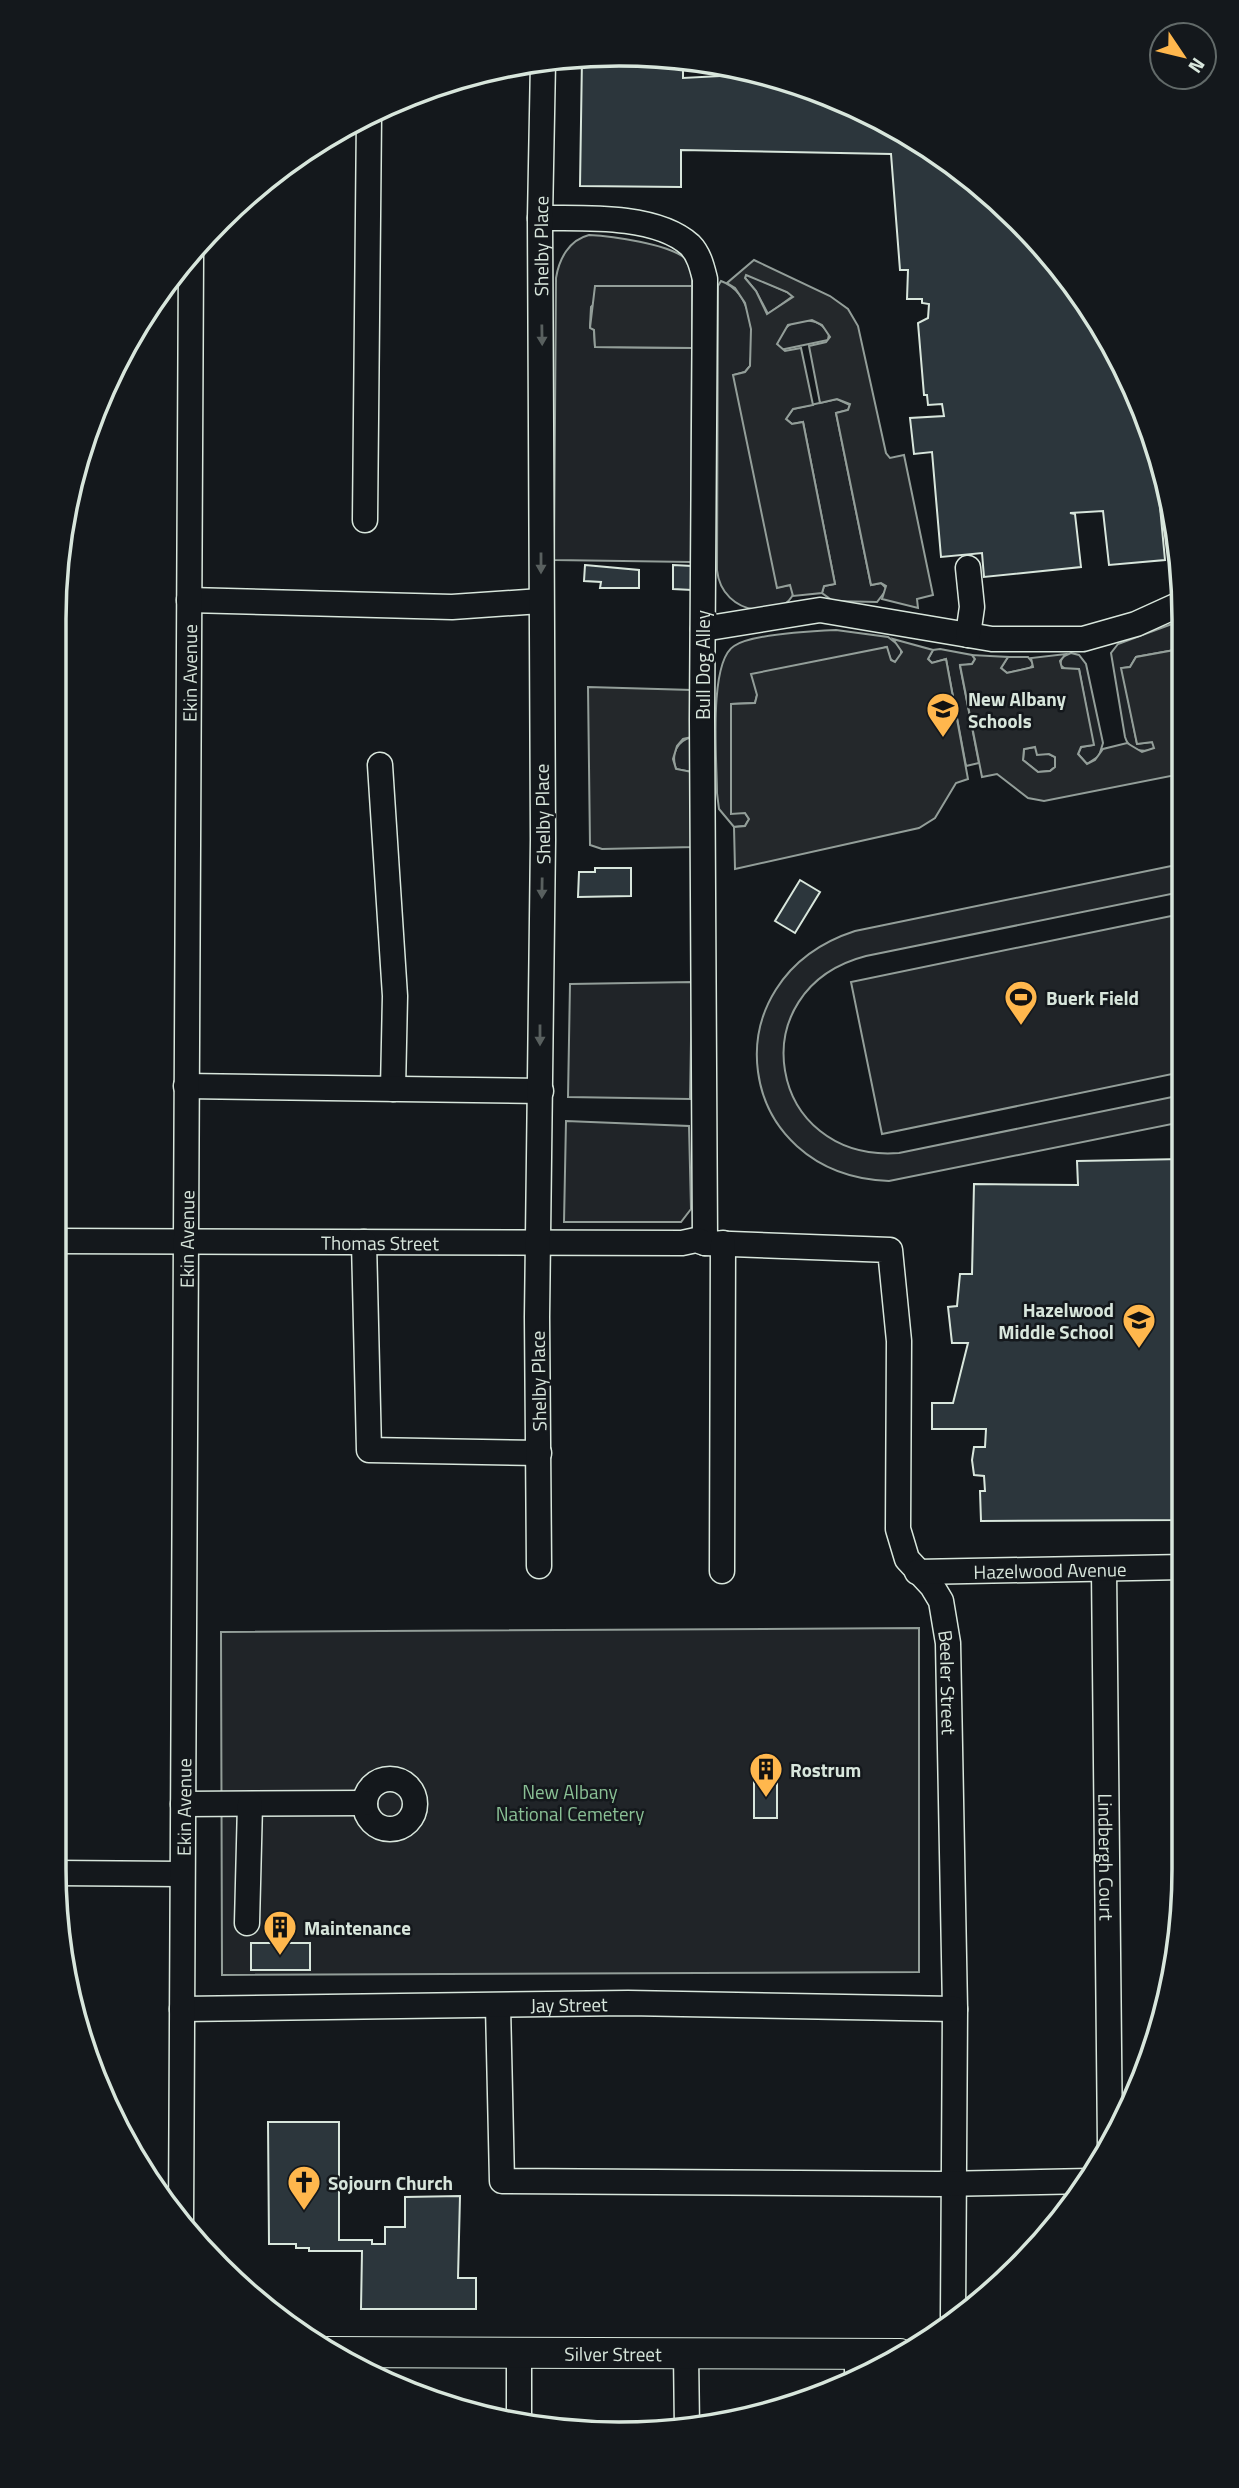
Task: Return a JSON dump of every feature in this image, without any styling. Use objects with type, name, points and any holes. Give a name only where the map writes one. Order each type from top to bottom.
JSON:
[{"type":"main road","name":"Silver Street","points":[[358,2355],[686,2353],[857,2367]]},
{"type":"street","name":"Shelby Place","points":[[539,1566],[540,218],[543,72]]},
{"type":"street","points":[[365,520],[369,127]]},
{"type":"street","name":"Bull Dog Alley","points":[[540,218],[586,217],[660,229],[691,246],[701,261],[705,279],[703,629],[722,1571]]},
{"type":"street","name":"Ekin Avenue","points":[[180,2204],[191,271]]},
{"type":"street","points":[[968,568],[972,607],[968,635]]},
{"type":"street","points":[[189,600],[452,607],[541,601]]},
{"type":"street","points":[[703,629],[820,610],[992,639],[1089,638],[1172,608]]},
{"type":"street","points":[[380,765],[396,996],[393,1089]]},
{"type":"street","points":[[186,1086],[541,1091]]},
{"type":"street","name":"Thomas Street","points":[[66,1241],[538,1243],[696,1240],[714,1243]]},
{"type":"street","points":[[364,1242],[369,1450],[539,1453]]},
{"type":"street","name":"Beeler Street","points":[[714,1243],[890,1250],[899,1340],[898,1529],[901,1546],[917,1572],[932,1586],[941,1601],[948,1643],[956,2009],[953,2309]]},
{"type":"street","name":"Hazelwood Avenue","points":[[917,1572],[1172,1567]]},
{"type":"street","name":"Lindbergh Court","points":[[1104,1570],[1110,2123]]},
{"type":"street","points":[[183,1804],[365,1802]]},
{"type":"street","points":[[247,1923],[250,1804]]},
{"type":"street","points":[[66,1873],[182,1874]]},
{"type":"street","name":"Jay Street","points":[[181,2009],[628,2003],[956,2009]]},
{"type":"street","points":[[498,2006],[502,2181],[954,2184],[1075,2181]]},
{"type":"street","points":[[519,2352],[519,2412]]},
{"type":"street","points":[[686,2353],[687,2417]]},
{"type":"green space","points":[[589,235],[625,239],[667,249],[686,259],[691,269],[692,286],[595,303],[591,307],[590,327],[594,329],[595,347],[692,348],[691,562],[554,560],[556,278],[566,251],[576,241]]},
{"type":"green space","points":[[746,274],[793,296],[768,314],[756,291],[745,278]]},
{"type":"green space","points":[[721,281],[740,295],[749,318],[752,343],[750,366],[745,372],[734,375],[778,587],[790,585],[794,592],[788,601],[779,607],[767,610],[754,610],[730,598],[721,586],[717,570],[718,286]]},
{"type":"green space","points":[[798,320],[819,324],[829,334],[828,340],[780,350],[777,344],[782,332]]},
{"type":"green space","points":[[837,399],[850,405],[848,410],[836,413],[871,585],[881,583],[887,589],[877,602],[833,601],[822,593],[824,586],[835,584],[803,422],[792,424],[786,419],[793,409]]},
{"type":"green space","points":[[1172,624],[1172,650],[1136,657],[1130,667],[1122,668],[1137,744],[1152,742],[1155,746],[1152,750],[1136,749],[1129,745],[1125,737],[1111,653],[1118,644]]},
{"type":"green space","points":[[836,630],[888,637],[901,647],[901,656],[895,662],[891,660],[886,647],[757,695],[755,703],[732,704],[731,813],[745,813],[749,819],[745,826],[734,827],[719,809],[717,793],[717,691],[726,656],[734,646],[754,639]]},
{"type":"green space","points":[[933,650],[972,655],[975,659],[972,664],[960,666],[979,763],[966,766],[946,659],[932,663],[928,659]]},
{"type":"green space","points":[[1071,653],[1079,655],[1086,664],[1103,743],[1099,756],[1087,764],[1078,754],[1081,747],[1093,745],[1079,669],[1067,670],[1060,665],[1062,657]]},
{"type":"green space","points":[[1008,657],[1028,657],[1034,664],[1030,668],[1007,673],[1001,668]]},
{"type":"green space","points":[[692,737],[692,772],[676,769],[676,749]]},
{"type":"green space","points":[[1035,747],[1055,757],[1055,767],[1050,771],[1038,772],[1023,760],[1024,749]]},
{"type":"green space","points":[[1172,866],[1172,894],[866,956],[825,974],[799,1002],[785,1035],[785,1071],[797,1104],[820,1131],[854,1149],[899,1153],[1172,1097],[1172,1124],[889,1181],[837,1171],[797,1146],[771,1112],[758,1072],[760,1030],[776,989],[808,955],[855,931]]},
{"type":"green space","name":"Buerk Field","points":[[1172,916],[1172,1074],[882,1134],[851,982]]},
{"type":"green space","points":[[692,982],[690,1099],[568,1097],[570,984]]},
{"type":"green space","points":[[566,1121],[689,1126],[691,1209],[681,1222],[564,1222]]},
{"type":"green space","name":"New Albany National Cemetery","points":[[919,1628],[919,1972],[222,1975],[221,1632]]},
{"type":"shaded area","points":[[754,260],[830,296],[848,309],[858,326],[886,453],[890,458],[904,455],[933,595],[917,599],[918,608],[882,599],[886,586],[881,583],[871,585],[836,413],[848,410],[850,404],[837,399],[820,403],[809,346],[826,342],[830,337],[822,325],[812,320],[788,325],[777,344],[785,351],[801,348],[813,405],[793,409],[786,419],[792,424],[803,422],[835,584],[824,586],[822,593],[793,596],[790,585],[777,588],[733,375],[745,372],[750,366],[751,329],[745,303],[735,288],[727,283]],"holes":[[[746,275],[793,297],[767,314],[756,291],[745,278]]]},
{"type":"shaded area","points":[[595,286],[692,286],[692,348],[595,347],[594,330],[590,328]]},
{"type":"shaded area","points":[[893,639],[933,650],[928,659],[932,663],[946,659],[968,779],[956,783],[935,818],[919,828],[735,869],[734,827],[745,826],[749,819],[745,813],[731,814],[731,704],[755,703],[757,695],[751,674],[887,647],[891,660],[895,662],[902,652]]},
{"type":"shaded area","points":[[1172,650],[1172,776],[1044,801],[1028,798],[997,774],[982,777],[960,665],[972,664],[975,659],[972,655],[1008,657],[1001,668],[1007,673],[1033,667],[1031,658],[1066,654],[1060,661],[1062,668],[1079,669],[1094,745],[1081,747],[1078,754],[1087,764],[1095,760],[1103,749],[1127,743],[1142,752],[1154,748],[1152,742],[1137,744],[1121,668],[1130,667],[1136,657]],"holes":[[[1035,747],[1037,755],[1049,754],[1055,757],[1055,767],[1050,771],[1038,772],[1023,760],[1024,749]]]},
{"type":"shaded area","points":[[588,687],[692,690],[692,737],[683,739],[677,746],[673,759],[676,769],[692,772],[694,847],[602,849],[590,845]]},
{"type":"building","points":[[620,66],[683,70],[683,78],[721,76],[763,85],[831,109],[864,124],[927,160],[1011,228],[1058,283],[1098,343],[1130,408],[1154,476],[1159,500],[1165,560],[1109,565],[1103,511],[1070,513],[1075,514],[1081,567],[984,577],[982,553],[941,557],[932,452],[914,454],[910,418],[944,416],[942,404],[928,405],[927,395],[924,395],[918,323],[928,318],[929,304],[922,303],[922,299],[907,299],[908,270],[900,270],[891,154],[681,150],[681,187],[580,186],[583,68]]},
{"type":"building","points":[[585,565],[639,570],[639,588],[600,588],[601,582],[584,581]]},
{"type":"building","points":[[673,565],[692,566],[692,590],[673,589]]},
{"type":"building","points":[[595,868],[631,868],[631,896],[578,897],[579,872],[595,872]]},
{"type":"building","points":[[800,880],[820,892],[795,933],[775,921]]},
{"type":"building","points":[[1172,1159],[1172,1520],[981,1521],[980,1491],[985,1491],[984,1476],[974,1475],[972,1460],[974,1447],[985,1447],[986,1429],[932,1429],[932,1403],[953,1403],[968,1343],[952,1343],[948,1307],[957,1306],[960,1274],[972,1274],[974,1184],[1078,1185],[1077,1161]]},
{"type":"building","name":"Rostrum","points":[[754,1780],[777,1781],[777,1818],[754,1818]]},
{"type":"building","name":"Maintenance","points":[[251,1943],[310,1943],[310,1970],[251,1970]]},
{"type":"building","name":"Sojourn Church","points":[[268,2122],[339,2122],[339,2240],[372,2240],[372,2244],[385,2244],[385,2227],[405,2227],[405,2197],[460,2196],[458,2278],[476,2278],[476,2309],[361,2309],[362,2251],[309,2251],[309,2248],[296,2248],[296,2244],[269,2244]]},
{"type":"place","name":"New Albany Schools","points":[[943,739]]},
{"type":"place","name":"Buerk Field","points":[[1021,1027]]},
{"type":"place","name":"Hazelwood Middle School","points":[[1139,1350]]},
{"type":"place","name":"Rostrum","points":[[766,1799]]},
{"type":"place","name":"Maintenance","points":[[280,1957]]},
{"type":"place","name":"Sojourn Church","points":[[304,2212]]}]
